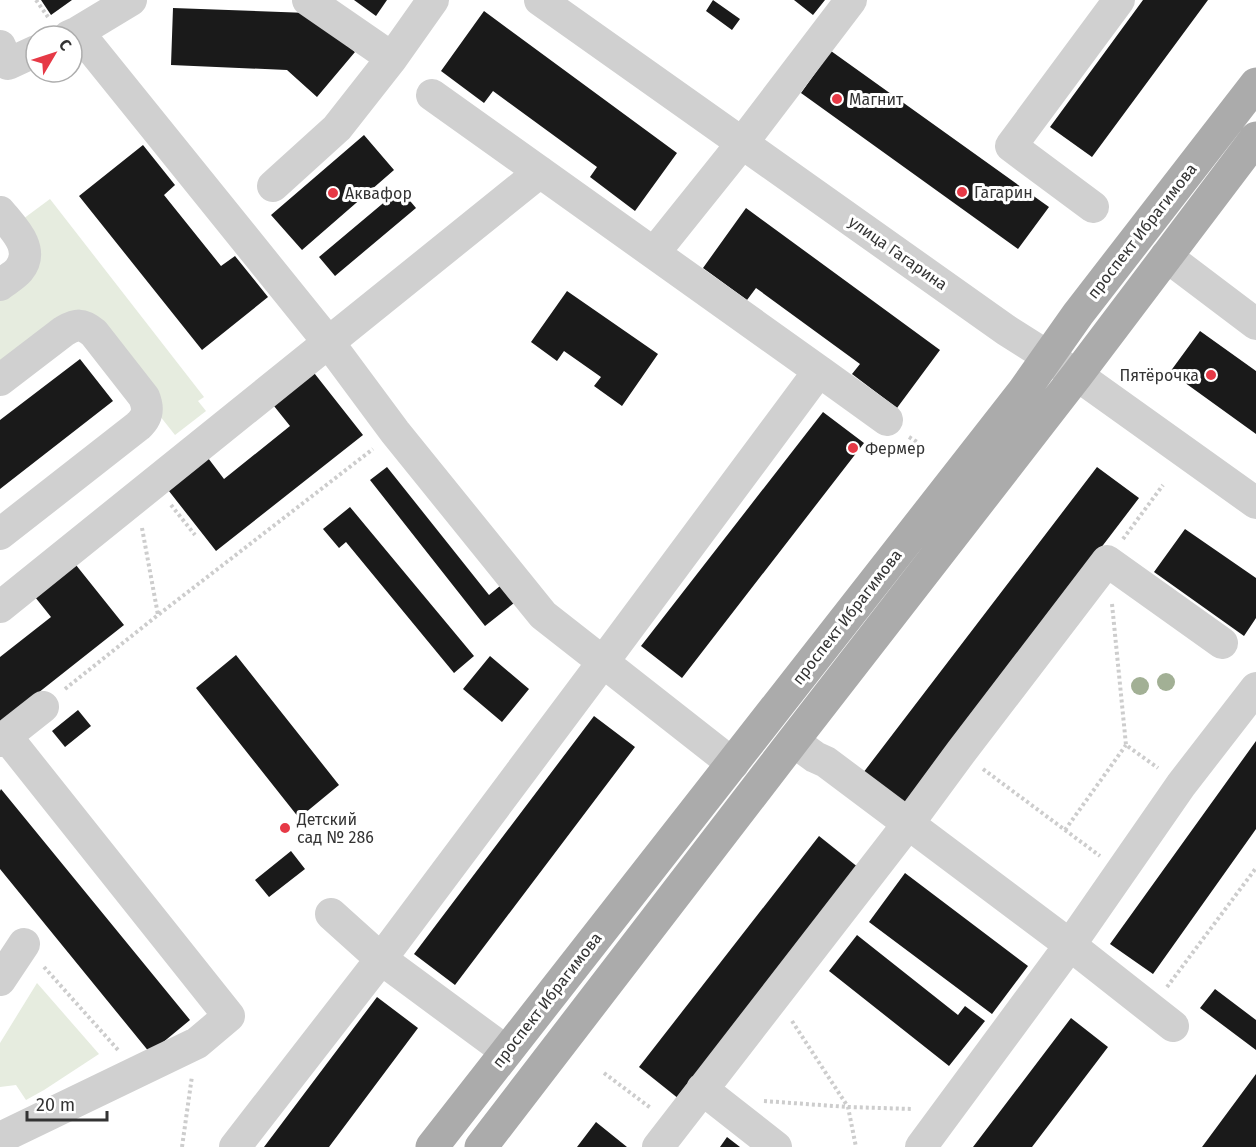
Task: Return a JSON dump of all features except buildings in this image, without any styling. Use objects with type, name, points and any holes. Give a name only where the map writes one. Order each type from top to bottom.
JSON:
[{"type":"main road","name":"проспект Ибрагимова","points":[[432,1147],[1023,392],[1077,314],[1256,84]]},
{"type":"main road","name":"проспект Ибрагимова","points":[[481,1147],[1077,375],[1256,138]]},
{"type":"street","points":[[84,28],[130,0]]},
{"type":"street","points":[[308,0],[392,58]]},
{"type":"street","points":[[273,186],[337,128],[392,58],[433,0]]},
{"type":"street","name":"улица Гагарина","points":[[540,0],[1006,330],[1077,375],[1256,503]]},
{"type":"street","points":[[654,253],[743,142],[851,0]]},
{"type":"street","points":[[1094,207],[1011,146],[1119,0]]},
{"type":"street","points":[[84,46],[328,343],[395,432],[543,615],[733,764]]},
{"type":"street","points":[[432,95],[887,420]]},
{"type":"street","points":[[0,607],[540,172]]},
{"type":"street","points":[[0,212],[22,240],[25,248],[24,263],[18,271],[0,285]]},
{"type":"street","points":[[1166,256],[1256,324]]},
{"type":"street","points":[[0,380],[64,331],[74,325],[80,325],[94,333],[144,397],[147,405],[145,418],[138,426],[0,534]]},
{"type":"street","points":[[235,1147],[381,959],[819,371]]},
{"type":"street","points":[[666,1137],[908,824],[1107,561],[1222,643]]},
{"type":"street","points":[[921,1147],[1070,945],[1181,785],[1256,688]]},
{"type":"street","points":[[0,1138],[197,1043],[229,1016],[3,738],[43,707]]},
{"type":"street","points":[[793,741],[826,762],[1070,945],[1162,1018]]},
{"type":"street","points":[[331,914],[381,959],[507,1052]]},
{"type":"street","points":[[0,980],[24,944]]},
{"type":"street","points":[[702,1089],[776,1147]]},
{"type":"path","points":[[43,707],[395,432]]},
{"type":"path","points":[[1065,830],[1126,745],[1107,561],[1162,485]]},
{"type":"path","points":[[145,491],[159,615]]},
{"type":"path","points":[[145,491],[195,535]]},
{"type":"path","points":[[1126,745],[1181,785]]},
{"type":"path","points":[[961,752],[1120,871]]},
{"type":"path","points":[[1162,1018],[1256,868]]},
{"type":"path","points":[[24,944],[137,1072]]},
{"type":"path","points":[[775,994],[848,1107],[856,1147]]},
{"type":"path","points":[[182,1147],[197,1043]]},
{"type":"path","points":[[604,1073],[666,1137]]},
{"type":"path","points":[[756,1100],[848,1107],[948,1110]]},
{"type":"shaded area","points":[[50,199],[204,397],[198,401],[206,411],[175,435],[156,411],[104,322],[0,366],[0,298],[23,219]]},
{"type":"shaded area","points":[[37,983],[99,1054],[26,1100],[16,1085],[0,1087],[0,1043]]},
{"type":"place","name":"Магнит","points":[[837,99]]},
{"type":"place","name":"Гагарин","points":[[962,192]]},
{"type":"place","name":"Аквафор","points":[[333,193]]},
{"type":"place","name":"Пятёрочка","points":[[1211,375]]},
{"type":"place","name":"Фермер","points":[[853,448]]},
{"type":"place","name":"Детский сад № 286","points":[[285,828]]}]
